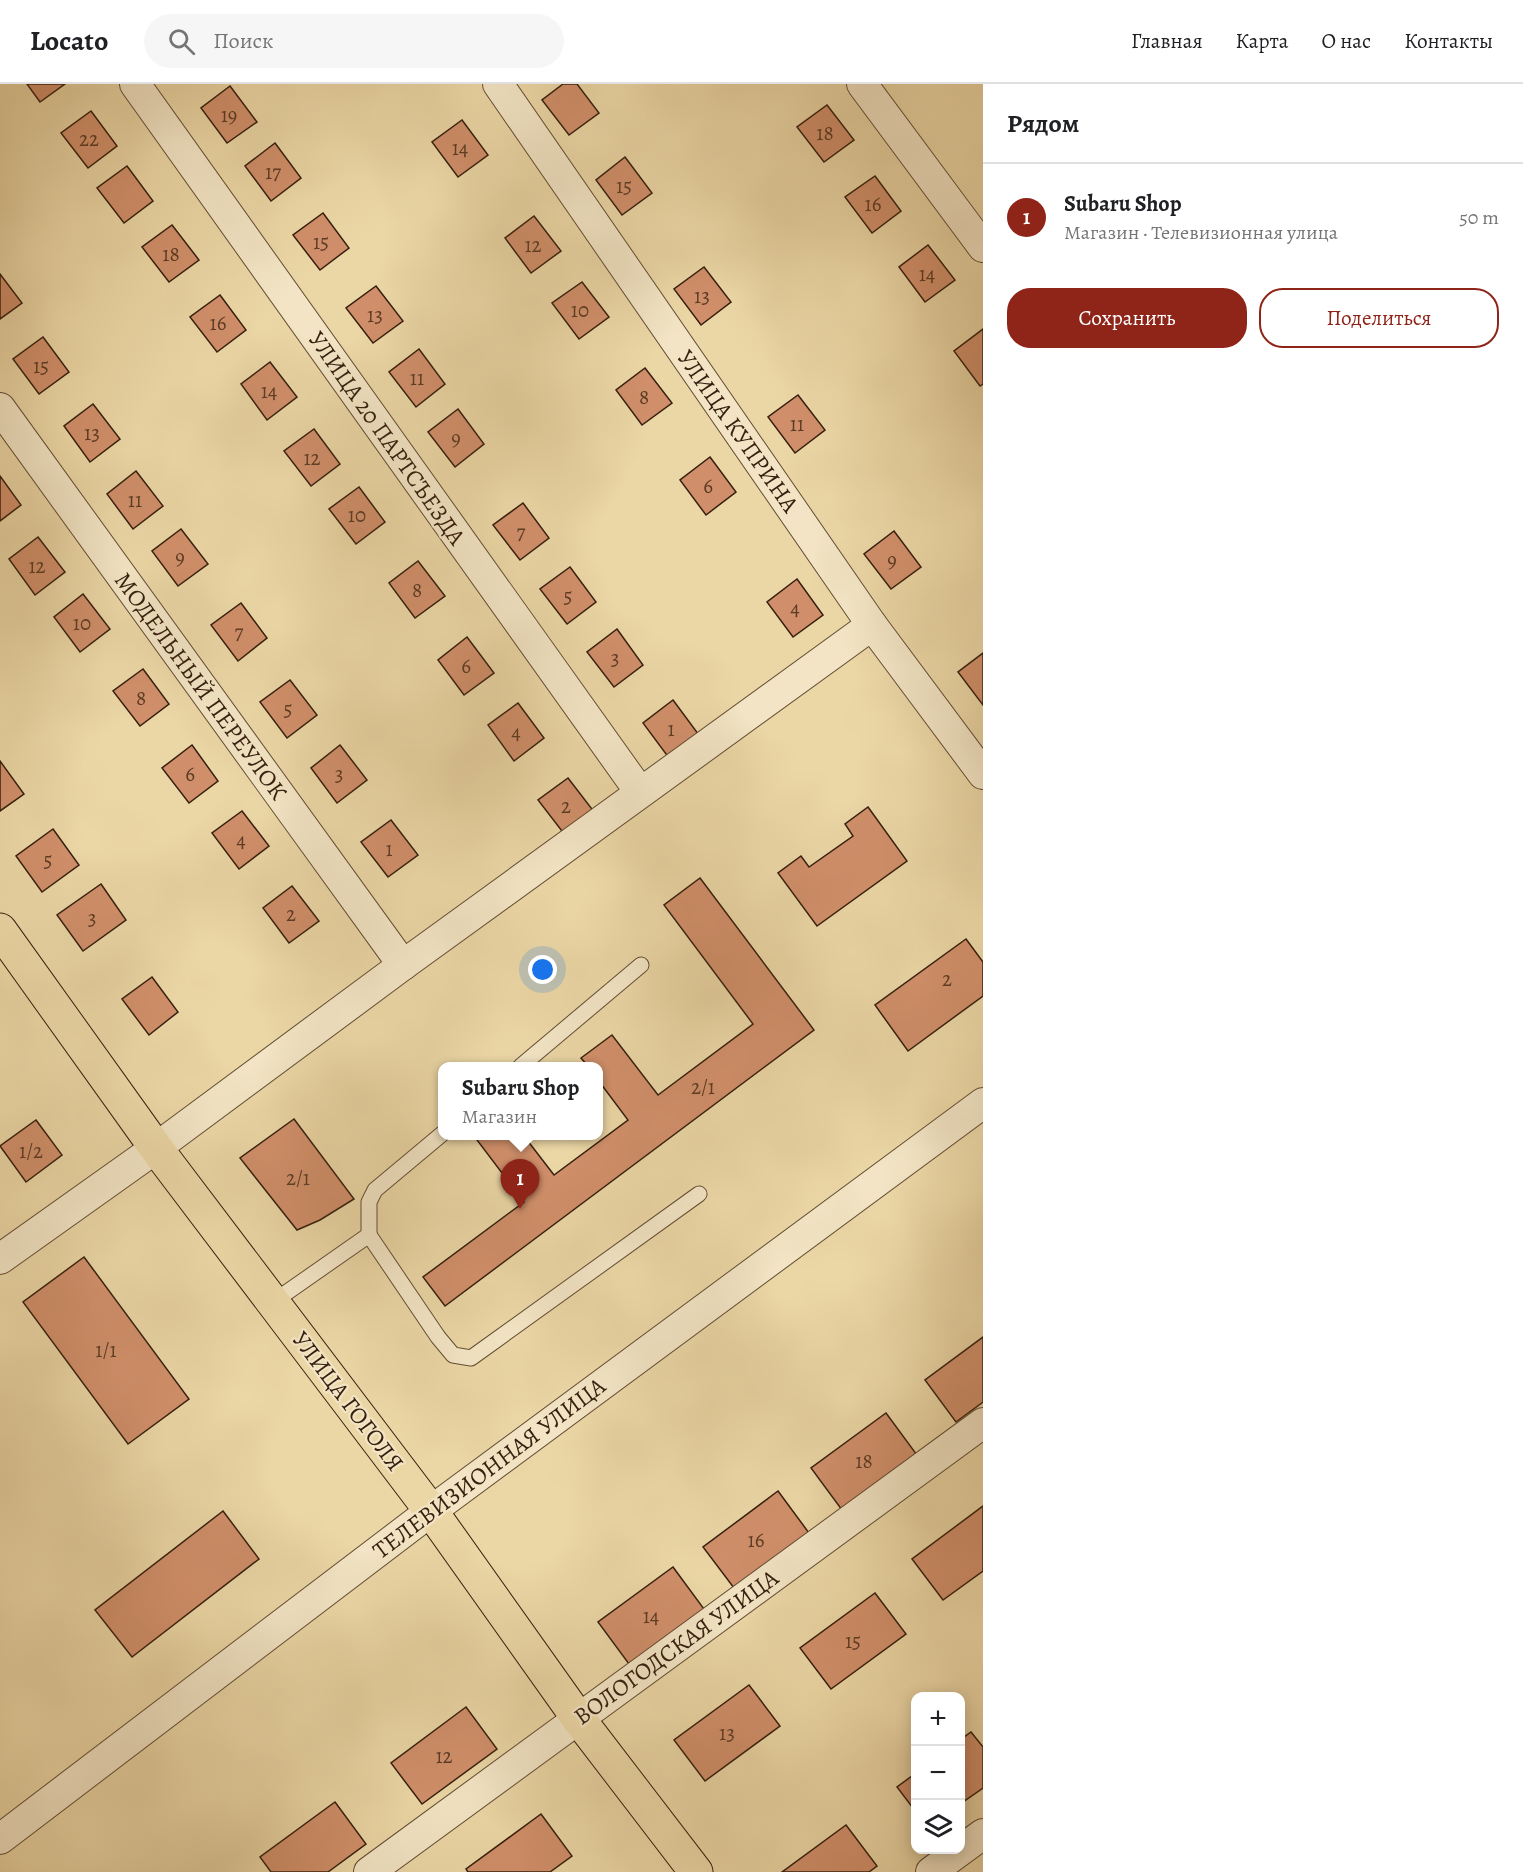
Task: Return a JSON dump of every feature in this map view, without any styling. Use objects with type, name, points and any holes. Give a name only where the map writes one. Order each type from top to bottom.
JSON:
[{"type":"highway","name":"УЛИЦА ГОГОЛЯ","points":[[0,930],[156,1148],[431,1511],[578,1718],[696,1872]]},
{"type":"street","name":"УЛИЦА 20 ПАРТСЪЕЗДА","points":[[135,84],[640,792]]},
{"type":"street","name":"УЛИЦА КУПРИНА","points":[[498,84],[872,625],[983,774]]},
{"type":"street","points":[[862,84],[983,247]]},
{"type":"street","name":"МОДЕЛЬНЫЙ ПЕРЕУЛОК","points":[[0,408],[403,964]]},
{"type":"street","points":[[0,1259],[156,1148],[403,964],[872,625]]},
{"type":"street","name":"ТЕЛЕВИЗИОННАЯ УЛИЦА","points":[[0,1839],[431,1511],[983,1103]]},
{"type":"street","name":"ВОЛОГОДСКАЯ УЛИЦА","points":[[369,1872],[983,1423]]},
{"type":"street","points":[[932,1872],[983,1834]]},
{"type":"lane","points":[[526,1062],[641,965]]},
{"type":"lane","points":[[438,1137],[375,1190],[369,1202],[369,1235],[438,1337],[453,1355],[471,1358],[699,1194]]},
{"type":"lane","points":[[273,1302],[369,1235]]},
{"type":"building","points":[[27,84],[65,84],[40,102]]},
{"type":"building","points":[[563,84],[577,84],[599,113],[569,135],[542,100]]},
{"type":"building","points":[[230,86],[257,122],[227,143],[201,108]]},
{"type":"building","points":[[827,105],[854,140],[824,162],[797,127]]},
{"type":"building","points":[[91,111],[117,146],[88,168],[61,133]]},
{"type":"building","points":[[462,120],[488,155],[458,177],[432,142]]},
{"type":"building","points":[[275,143],[301,178],[271,201],[245,166]]},
{"type":"building","points":[[625,157],[652,193],[622,215],[596,180]]},
{"type":"building","points":[[127,166],[153,201],[124,223],[97,188]]},
{"type":"building","points":[[875,176],[901,211],[872,233],[845,197]]},
{"type":"building","points":[[323,213],[349,248],[320,270],[293,235]]},
{"type":"building","points":[[534,216],[561,251],[531,273],[505,238]]},
{"type":"building","points":[[172,225],[199,260],[169,282],[142,247]]},
{"type":"building","points":[[928,245],[955,280],[925,302],[899,267]]},
{"type":"building","points":[[704,267],[731,302],[701,325],[674,289]]},
{"type":"building","points":[[0,274],[22,303],[0,319]]},
{"type":"building","points":[[582,282],[609,317],[579,339],[552,303]]},
{"type":"building","points":[[376,286],[403,321],[373,343],[346,308]]},
{"type":"building","points":[[220,295],[246,330],[217,352],[190,317]]},
{"type":"building","points":[[983,329],[983,384],[980,386],[954,351]]},
{"type":"building","points":[[43,337],[69,372],[39,394],[13,359]]},
{"type":"building","points":[[419,349],[445,384],[416,407],[389,372]]},
{"type":"building","points":[[270,362],[297,397],[267,420],[241,384]]},
{"type":"building","points":[[645,368],[672,403],[642,425],[616,390]]},
{"type":"building","points":[[798,395],[825,430],[795,453],[768,417]]},
{"type":"building","points":[[93,404],[120,439],[90,462],[64,426]]},
{"type":"building","points":[[458,409],[484,444],[455,467],[428,432]]},
{"type":"building","points":[[314,429],[340,464],[311,486],[284,451]]},
{"type":"building","points":[[710,457],[736,492],[706,515],[680,480]]},
{"type":"building","points":[[136,471],[163,506],[133,529],[107,494]]},
{"type":"building","points":[[0,476],[21,505],[0,521]]},
{"type":"building","points":[[359,487],[385,522],[356,544],[329,509]]},
{"type":"building","points":[[523,503],[549,538],[520,560],[493,525]]},
{"type":"building","points":[[181,529],[208,564],[178,586],[152,551]]},
{"type":"building","points":[[894,531],[921,567],[891,589],[864,554]]},
{"type":"building","points":[[38,537],[65,572],[35,595],[9,559]]},
{"type":"building","points":[[418,561],[445,596],[415,618],[389,583]]},
{"type":"building","points":[[570,567],[596,602],[567,624],[540,589]]},
{"type":"building","points":[[797,579],[823,615],[793,637],[767,602]]},
{"type":"building","points":[[83,594],[110,629],[80,652],[54,617]]},
{"type":"building","points":[[241,603],[267,638],[238,661],[211,625]]},
{"type":"building","points":[[617,629],[643,665],[614,687],[587,652]]},
{"type":"building","points":[[467,637],[494,673],[464,695],[438,660]]},
{"type":"building","points":[[983,653],[983,705],[958,672]]},
{"type":"building","points":[[143,669],[169,704],[140,726],[113,691]]},
{"type":"building","points":[[290,680],[317,715],[287,738],[260,702]]},
{"type":"building","points":[[673,700],[699,735],[669,758],[643,723]]},
{"type":"building","points":[[518,703],[544,738],[514,761],[488,725]]},
{"type":"building","points":[[192,745],[218,781],[189,803],[162,768]]},
{"type":"building","points":[[340,745],[367,780],[337,803],[311,768]]},
{"type":"building","points":[[0,761],[24,794],[0,811]]},
{"type":"building","points":[[568,778],[595,813],[565,835],[538,800]]},
{"type":"building","points":[[868,807],[907,861],[817,926],[778,873],[801,856],[809,867],[853,836],[845,824]]},
{"type":"building","points":[[242,811],[269,846],[239,869],[212,833]]},
{"type":"building","points":[[391,820],[418,855],[388,877],[361,842]]},
{"type":"building","points":[[53,829],[79,865],[42,892],[16,856]]},
{"type":"building","points":[[700,878],[814,1030],[445,1306],[423,1277],[524,1202],[477,1140],[527,1140],[554,1175],[628,1120],[603,1087],[603,1062],[584,1062],[581,1058],[612,1035],[658,1095],[753,1024],[664,905]]},
{"type":"building","points":[[101,884],[126,920],[83,951],[57,915]]},
{"type":"building","points":[[292,886],[319,921],[289,943],[263,908]]},
{"type":"building","points":[[966,939],[983,962],[983,996],[908,1051],[875,1005]]},
{"type":"building","points":[[152,977],[178,1012],[149,1035],[122,999]]},
{"type":"building","points":[[294,1119],[354,1199],[320,1220],[297,1230],[240,1158]]},
{"type":"building","points":[[36,1120],[62,1155],[26,1182],[0,1146]]},
{"type":"building","points":[[84,1257],[189,1399],[128,1444],[23,1302]]},
{"type":"building","points":[[983,1337],[983,1402],[956,1422],[925,1380]]},
{"type":"building","points":[[886,1413],[917,1455],[842,1510],[811,1468]]},
{"type":"building","points":[[778,1491],[809,1533],[734,1588],[703,1547]]},
{"type":"building","points":[[983,1506],[983,1571],[943,1600],[912,1559]]},
{"type":"building","points":[[223,1511],[259,1559],[132,1657],[95,1610]]},
{"type":"building","points":[[673,1567],[704,1609],[629,1664],[598,1622]]},
{"type":"building","points":[[875,1593],[906,1634],[831,1689],[800,1648]]},
{"type":"building","points":[[749,1685],[780,1726],[705,1781],[674,1740]]},
{"type":"building","points":[[466,1707],[497,1749],[422,1804],[391,1763]]},
{"type":"building","points":[[971,1732],[983,1747],[983,1788],[965,1801],[965,1746],[965,1736]]},
{"type":"building","points":[[911,1777],[911,1805],[897,1787]]},
{"type":"building","points":[[335,1802],[366,1844],[328,1872],[271,1872],[260,1857]]},
{"type":"building","points":[[541,1814],[572,1856],[550,1872],[468,1872],[466,1869]]},
{"type":"building","points":[[846,1825],[877,1866],[869,1872],[782,1872]]},
{"type":"place","name":"Subaru Shop","points":[[520,1209]]}]
